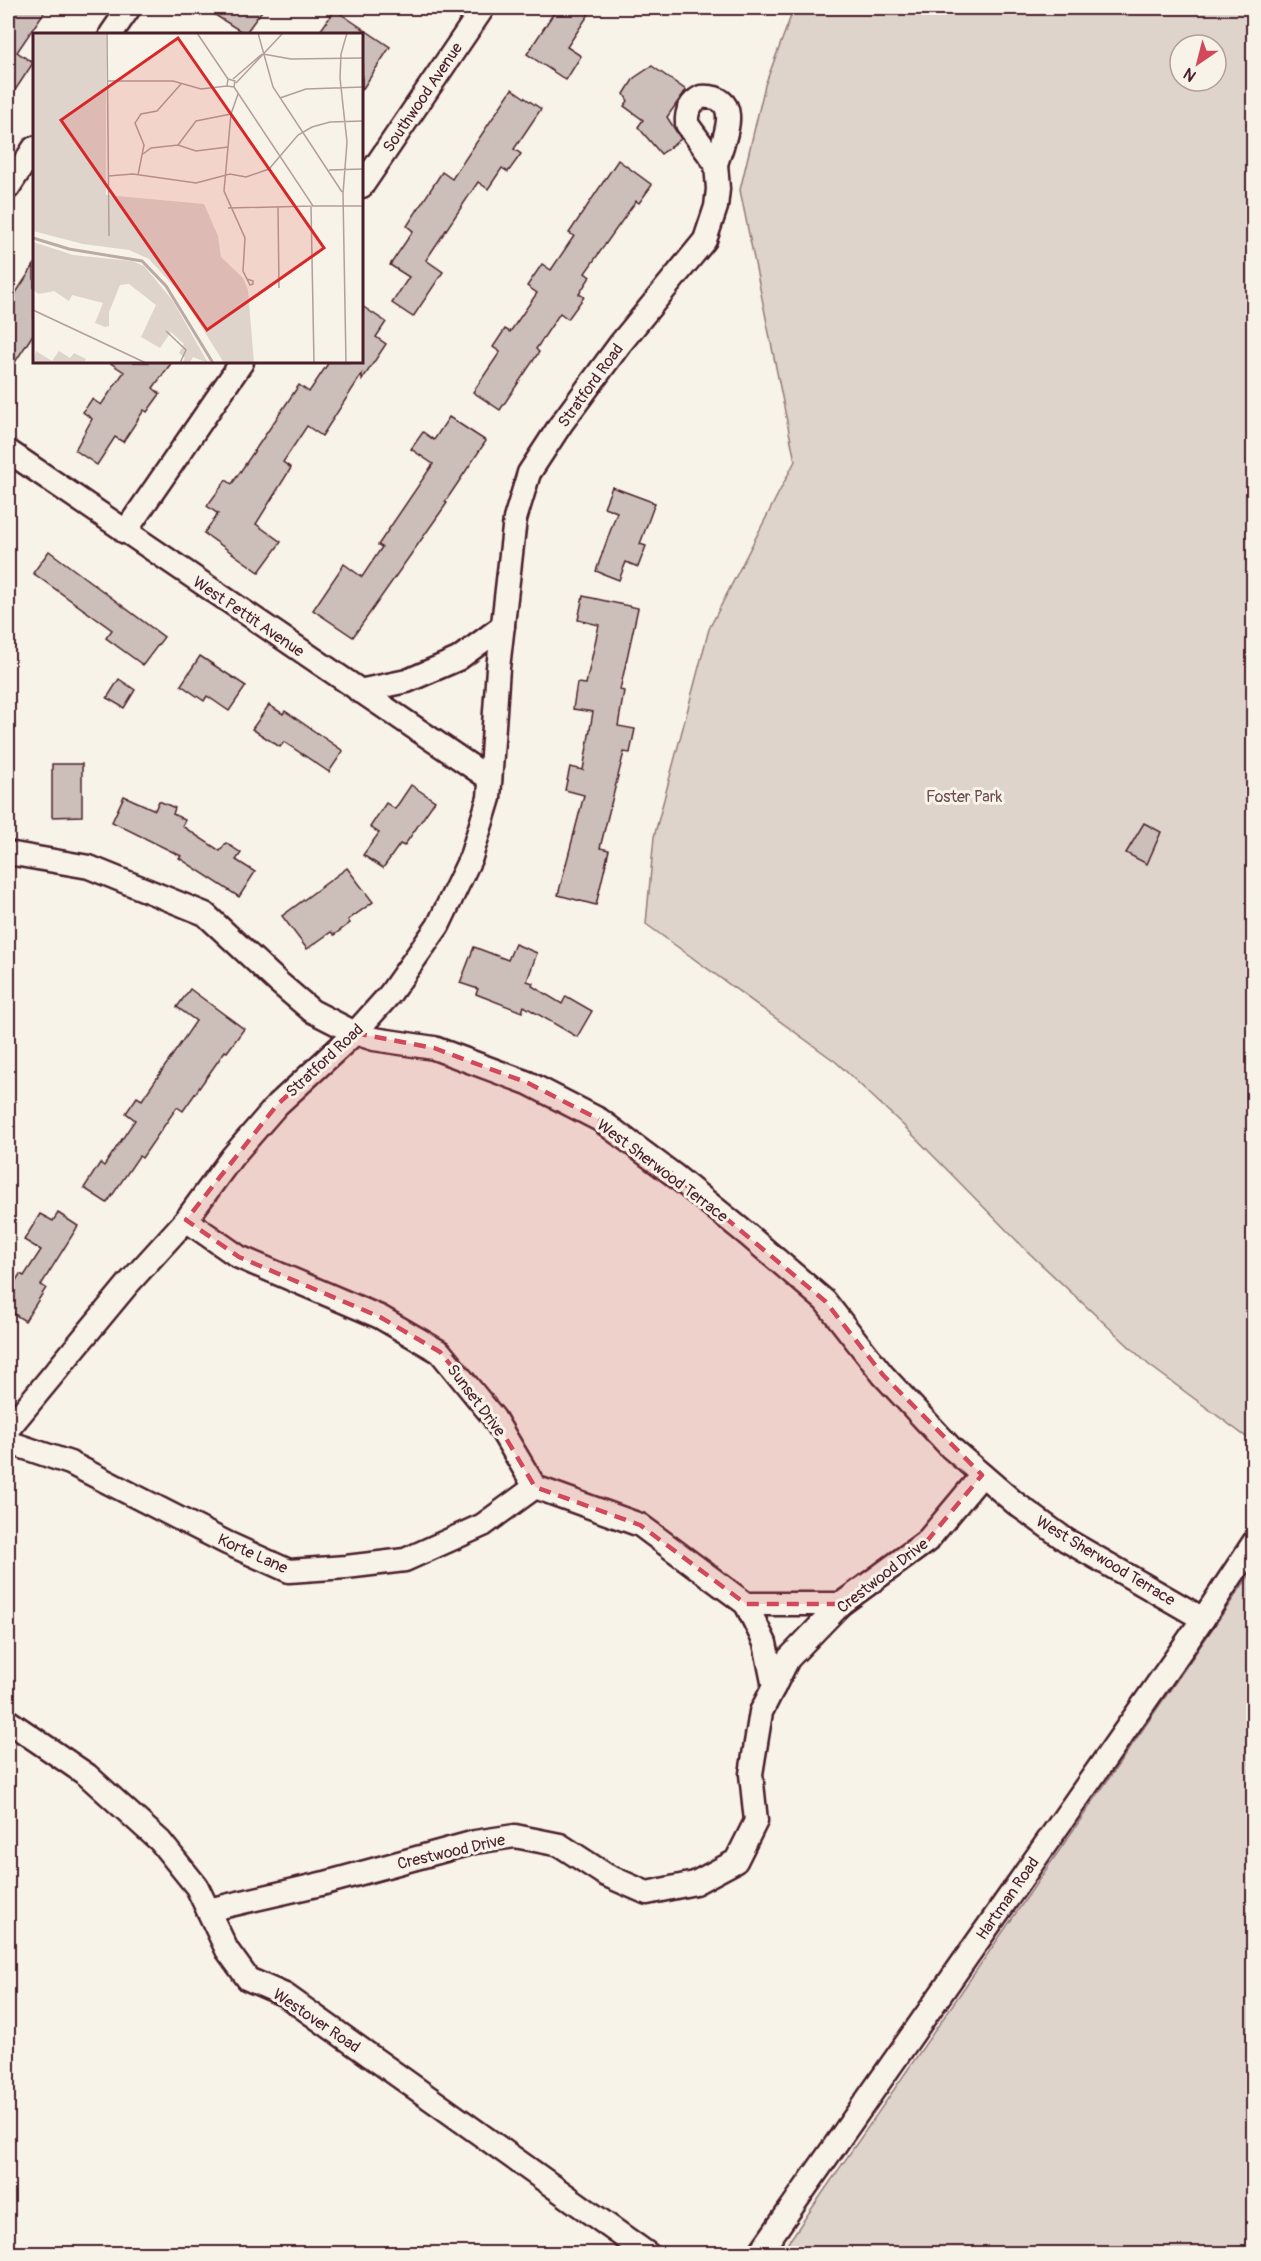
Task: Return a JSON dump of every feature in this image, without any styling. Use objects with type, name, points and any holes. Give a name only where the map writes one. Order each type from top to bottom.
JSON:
[{"type":"street","points":[[112,33],[129,8]]},
{"type":"street","name":"Southwood Avenue","points":[[363,185],[483,8]]},
{"type":"street","points":[[8,188],[33,150]]},
{"type":"street","name":"Stratford Road","points":[[8,1429],[121,1293],[186,1220],[232,1157],[277,1105],[355,1033],[390,994],[438,926],[471,857],[489,798],[498,668],[515,519],[529,473],[561,423],[620,344],[705,240],[716,207],[718,189],[716,164]]},
{"type":"street","points":[[125,532],[241,363]]},
{"type":"street","name":"West Pettit Avenue","points":[[8,451],[490,779]]},
{"type":"street","points":[[359,691],[407,681],[448,664],[503,626]]},
{"type":"street","name":"West Sherwood Terrace","points":[[8,853],[89,867],[205,914],[312,1011],[355,1033],[374,1039],[434,1048],[528,1083],[600,1120],[674,1175],[825,1301],[883,1375],[951,1448],[1015,1503],[1066,1540],[1203,1618]]},
{"type":"street","name":"Sunset Drive","points":[[186,1220],[239,1257],[380,1317],[440,1352],[494,1418],[535,1487]]},
{"type":"street","name":"Korte Lane","points":[[8,1442],[70,1463],[289,1571],[405,1560],[483,1525],[535,1487]]},
{"type":"street","name":"Crestwood Drive","points":[[208,1910],[325,1883],[475,1842],[515,1836],[560,1845],[606,1875],[647,1893],[695,1883],[736,1861],[756,1821],[751,1774],[761,1712],[788,1659],[841,1604],[927,1541],[982,1475]]},
{"type":"street","points":[[535,1487],[640,1525],[746,1604],[765,1643],[774,1687]]},
{"type":"street","name":"Hartman Road","points":[[759,2253],[1254,1542]]},
{"type":"street","points":[[746,1604],[841,1604]]},
{"type":"street","name":"Westover Road","points":[[8,1720],[87,1775],[160,1841],[196,1887],[227,1950],[248,1979],[285,1995],[648,2253]]},
{"type":"highlighted area","points":[[355,1033],[434,1048],[528,1083],[600,1120],[674,1175],[825,1301],[883,1375],[982,1475],[927,1541],[841,1604],[746,1604],[640,1525],[535,1487],[494,1418],[440,1352],[380,1317],[239,1257],[186,1220],[277,1105]]},
{"type":"green space","name":"Foster Park","points":[[794,8],[1253,8],[1253,1442],[1149,1365],[1028,1252],[905,1127],[836,1062],[646,924],[654,837],[709,629],[795,461],[740,190],[765,85]]},
{"type":"green space","points":[[1253,1570],[1253,2253],[781,2253]]},
{"type":"building","points":[[8,8],[47,8],[17,52],[33,63],[8,101]]},
{"type":"building","points":[[204,8],[264,8],[243,33]]},
{"type":"building","points":[[557,8],[593,8],[567,47],[581,56],[566,80],[527,54]]},
{"type":"building","points":[[335,10],[390,47],[363,88],[363,33],[319,33]]},
{"type":"building","points":[[652,66],[686,90],[667,117],[681,139],[661,154],[638,127],[643,120],[624,106],[628,101],[624,94],[634,78]]},
{"type":"building","points":[[512,89],[541,109],[514,149],[521,154],[508,172],[502,168],[488,189],[478,182],[426,260],[443,272],[413,317],[392,303],[409,277],[390,265],[413,231],[407,226],[442,172],[452,179]]},
{"type":"building","points":[[618,160],[652,185],[639,203],[636,201],[585,273],[590,277],[579,294],[584,297],[568,319],[560,313],[536,349],[539,352],[500,410],[473,392],[500,352],[493,347],[505,329],[510,332],[537,293],[527,286],[542,264],[551,270],[574,236],[569,233]]},
{"type":"building","points":[[33,267],[33,335],[8,373],[8,305]]},
{"type":"building","points":[[363,307],[386,322],[376,337],[386,344],[362,380],[362,374],[322,436],[307,426],[283,462],[291,468],[256,524],[281,542],[259,572],[204,533],[218,514],[207,506],[226,480],[232,484],[299,385],[309,392],[328,363],[363,363]]},
{"type":"building","points":[[110,363],[171,363],[153,388],[160,394],[147,412],[144,410],[123,442],[115,437],[97,465],[75,450],[92,419],[83,412],[92,399],[101,405],[124,372]]},
{"type":"building","points":[[449,417],[486,441],[445,502],[447,503],[353,637],[313,610],[344,564],[362,577],[382,547],[378,545],[433,464],[411,449],[423,432],[434,440]]},
{"type":"building","points":[[612,487],[655,503],[640,544],[646,546],[638,567],[626,562],[619,580],[596,571],[617,512],[604,507]]},
{"type":"building","points":[[49,551],[164,637],[143,665],[106,638],[112,630],[33,573]]},
{"type":"building","points":[[583,596],[638,608],[620,690],[624,691],[618,726],[635,729],[630,753],[624,752],[600,848],[609,850],[596,905],[558,895],[584,795],[565,790],[570,767],[583,770],[593,712],[573,709],[577,683],[586,684],[599,625],[578,620]]},
{"type":"building","points":[[200,656],[246,686],[229,711],[207,696],[204,701],[181,685]]},
{"type":"building","points":[[119,679],[135,690],[124,708],[107,698]]},
{"type":"building","points":[[269,705],[283,714],[285,711],[343,751],[329,772],[284,742],[280,747],[252,729]]},
{"type":"building","points":[[52,764],[82,764],[82,816],[52,817]]},
{"type":"building","points":[[411,785],[435,801],[404,846],[400,844],[383,868],[363,855],[379,833],[370,827],[386,803],[395,809]]},
{"type":"building","points":[[124,796],[155,810],[159,801],[175,808],[173,814],[185,820],[182,826],[220,851],[226,843],[241,853],[236,860],[255,872],[239,897],[179,858],[181,856],[112,822]]},
{"type":"building","points":[[1144,823],[1161,832],[1147,864],[1126,853]]},
{"type":"building","points":[[347,868],[373,902],[348,920],[350,923],[334,935],[331,932],[307,949],[282,916]]},
{"type":"building","points":[[515,944],[537,953],[527,981],[533,983],[532,986],[562,1004],[566,996],[592,1011],[577,1037],[524,1006],[522,1012],[476,994],[478,989],[460,983],[474,947],[508,960]]},
{"type":"building","points":[[190,989],[244,1029],[227,1052],[225,1051],[183,1111],[177,1107],[142,1158],[139,1156],[107,1203],[84,1188],[100,1163],[104,1166],[135,1120],[126,1113],[137,1097],[142,1100],[196,1021],[177,1007]]},
{"type":"building","points":[[58,1213],[78,1226],[41,1285],[46,1288],[25,1321],[8,1310],[8,1293],[20,1274],[24,1276],[41,1250],[24,1240],[40,1214],[53,1221]]}]
